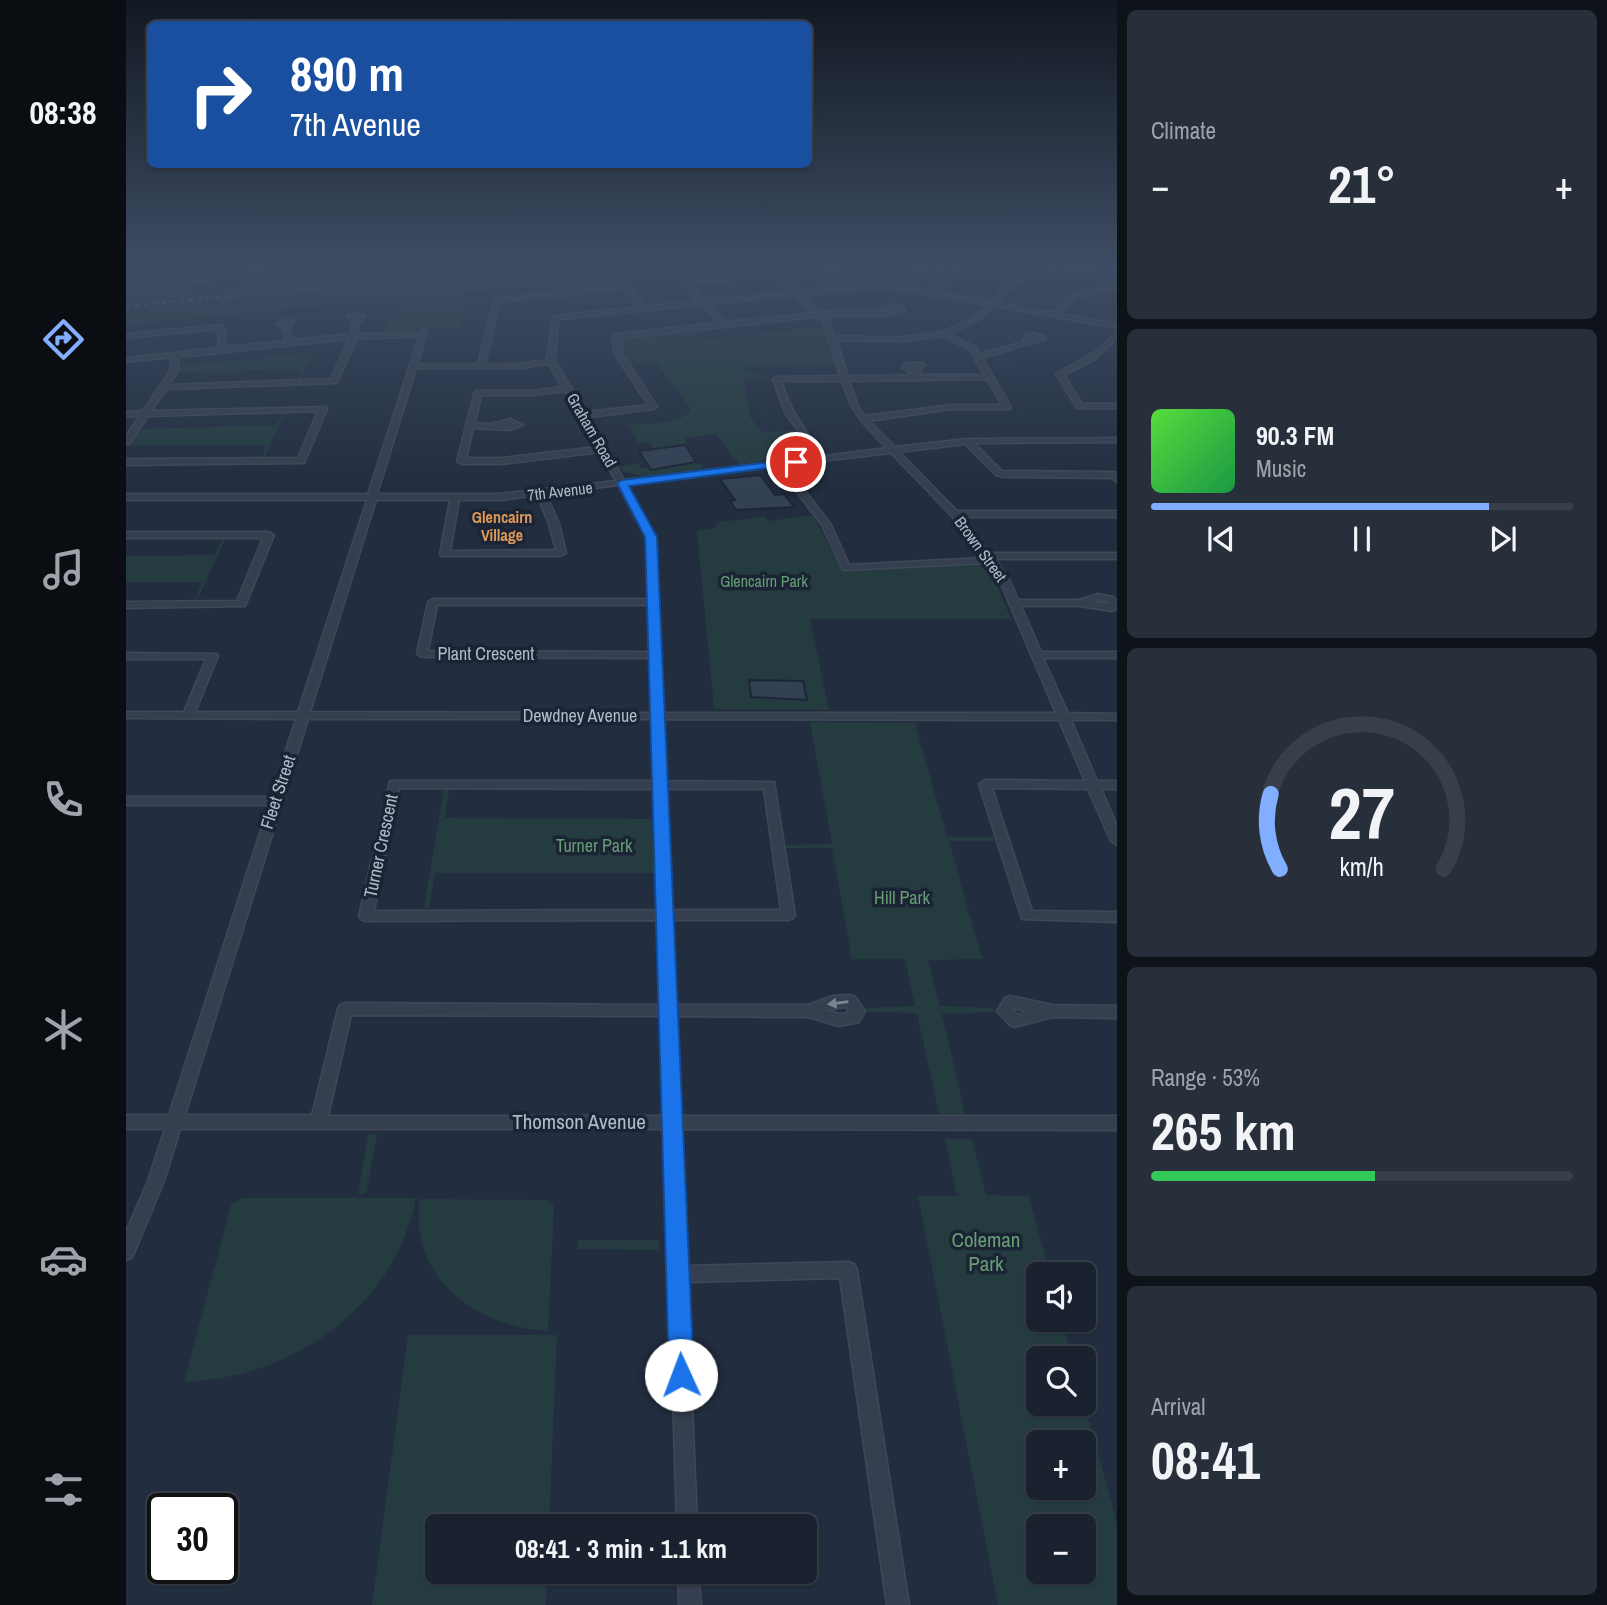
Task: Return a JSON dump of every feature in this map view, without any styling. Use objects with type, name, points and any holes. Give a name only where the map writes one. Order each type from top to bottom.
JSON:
[{"type":"street","points":[[222,340],[223,349]]},
{"type":"street","points":[[126,360],[323,340]]},
{"type":"street","points":[[163,387],[334,381],[353,340]]},
{"type":"street","name":"Fleet Street","points":[[126,1252],[156,1181],[421,340]]},
{"type":"street","points":[[481,366],[487,340]]},
{"type":"street","points":[[413,366],[551,362],[553,340]]},
{"type":"street","points":[[584,415],[653,407],[619,354],[617,340]]},
{"type":"street","name":"Brown Street","points":[[832,340],[855,406],[863,419],[955,514],[990,558],[1016,603],[1117,841]]},
{"type":"street","points":[[863,419],[951,407],[1007,407],[978,357],[967,345],[956,340]]},
{"type":"street","points":[[1112,340],[1101,353],[1083,365],[1060,374],[1080,406],[1117,406]]},
{"type":"street","points":[[978,357],[1026,343]]},
{"type":"street","points":[[126,442],[175,369],[174,355]]},
{"type":"street","name":"Graham Road","points":[[551,362],[584,415],[651,537],[687,1514]]},
{"type":"street","points":[[823,458],[798,430],[783,405],[777,379],[846,380],[917,374],[990,377]]},
{"type":"street","points":[[568,388],[533,393],[478,393],[461,461],[502,461],[602,449]]},
{"type":"street","points":[[126,414],[323,409],[301,461],[126,462]]},
{"type":"street","points":[[470,425],[494,425]]},
{"type":"street","name":"7th Avenue","points":[[126,496],[500,497],[967,441],[1117,440]]},
{"type":"street","points":[[967,441],[999,473],[1114,475],[1117,479]]},
{"type":"street","points":[[780,464],[826,525],[846,568],[990,558],[1117,556]]},
{"type":"street","points":[[455,497],[445,554],[561,553],[554,524],[541,493]]},
{"type":"street","points":[[955,514],[1117,514]]},
{"type":"street","points":[[126,535],[269,535],[241,604],[126,605]]},
{"type":"street","name":"Plant Crescent","points":[[654,602],[433,602],[422,654],[657,655]]},
{"type":"street","points":[[1016,603],[1080,603]]},
{"type":"street","points":[[1038,655],[1117,655]]},
{"type":"street","points":[[126,656],[213,656],[188,715]]},
{"type":"street","name":"Dewdney Avenue","points":[[126,715],[1117,716]]},
{"type":"street","name":"Turner Crescent","points":[[660,785],[394,784],[366,916],[665,916]]},
{"type":"street","points":[[1117,785],[985,784],[1027,916],[1117,917]]},
{"type":"street","points":[[660,785],[770,785],[788,915],[665,916]]},
{"type":"street","points":[[126,801],[275,801]]},
{"type":"street","points":[[319,1121],[345,1009],[808,1011]]},
{"type":"street","points":[[1052,1011],[1117,1012]]},
{"type":"street","name":"Thomson Avenue","points":[[126,1122],[1117,1123]]},
{"type":"street","points":[[678,1274],[848,1270],[898,1605]]},
{"type":"street","points":[[689,1584],[690,1605]]},
{"type":"green space","points":[[621,340],[825,340],[834,365],[753,365],[742,370],[768,378],[743,377],[750,417],[763,433],[793,430],[814,453],[812,456],[739,464],[716,434],[684,438],[687,443],[654,449],[650,442],[639,443],[627,425],[670,421],[692,411],[656,362],[629,364]]},
{"type":"green space","points":[[316,342],[300,380],[297,380],[302,369],[178,372],[180,366],[311,353]]},
{"type":"green space","points":[[283,412],[264,458],[261,458],[267,445],[130,445],[141,429],[277,425]]},
{"type":"green space","points":[[644,462],[637,468],[648,468],[651,471],[697,462],[703,466],[700,469],[645,476],[623,472],[620,466]]},
{"type":"green space","name":"Glencairn Park","points":[[813,515],[842,571],[984,563],[994,578],[1011,619],[810,619],[829,710],[714,709],[697,531],[716,528],[715,525],[719,522],[765,517],[768,521]]},
{"type":"green space","points":[[223,538],[226,538],[196,602],[202,582],[126,582],[126,556],[214,555]]},
{"type":"green space","name":"Hill Park","points":[[810,722],[915,723],[947,837],[994,837],[995,841],[949,841],[982,959],[928,960],[940,1006],[993,1008],[994,1012],[942,1014],[965,1114],[939,1114],[917,1013],[864,1012],[863,1008],[915,1006],[905,959],[852,959],[832,848],[782,848],[782,845],[832,844]]},
{"type":"green space","name":"Turner Park","points":[[444,788],[449,788],[445,818],[652,819],[654,873],[435,873],[429,908],[424,908]]},
{"type":"green space","points":[[368,1134],[377,1134],[366,1194],[358,1194]]},
{"type":"green space","name":"Coleman Park","points":[[945,1139],[972,1139],[986,1195],[1029,1196],[1047,1262],[1026,1262],[1026,1332],[1065,1332],[1069,1346],[1026,1346],[1026,1416],[1088,1416],[1092,1430],[1026,1430],[1026,1500],[1096,1500],[1096,1446],[1117,1523],[1117,1605],[998,1605],[918,1196],[957,1196]]},
{"type":"green space","points":[[242,1198],[416,1198],[404,1237],[386,1273],[362,1304],[333,1330],[299,1351],[263,1367],[224,1377],[184,1382],[231,1205]]},
{"type":"green space","points":[[420,1199],[547,1200],[554,1207],[548,1331],[497,1320],[474,1309],[453,1294],[437,1275],[425,1253],[419,1227]]},
{"type":"green space","points":[[578,1240],[659,1240],[659,1250],[578,1249]]},
{"type":"green space","points":[[408,1335],[557,1335],[550,1514],[425,1514],[425,1584],[547,1584],[546,1605],[372,1605]]},
{"type":"building","points":[[685,445],[696,462],[651,470],[639,451]]},
{"type":"building","points":[[760,475],[775,495],[784,494],[794,507],[736,510],[730,501],[735,500],[720,479]]},
{"type":"building","points":[[749,680],[803,681],[807,700],[751,697]]},
{"type":"district","name":"Glencairn Village","points":[[502,526]]},
{"type":"route","points":[[681,1375],[651,537],[622,483],[796,462]]}]
